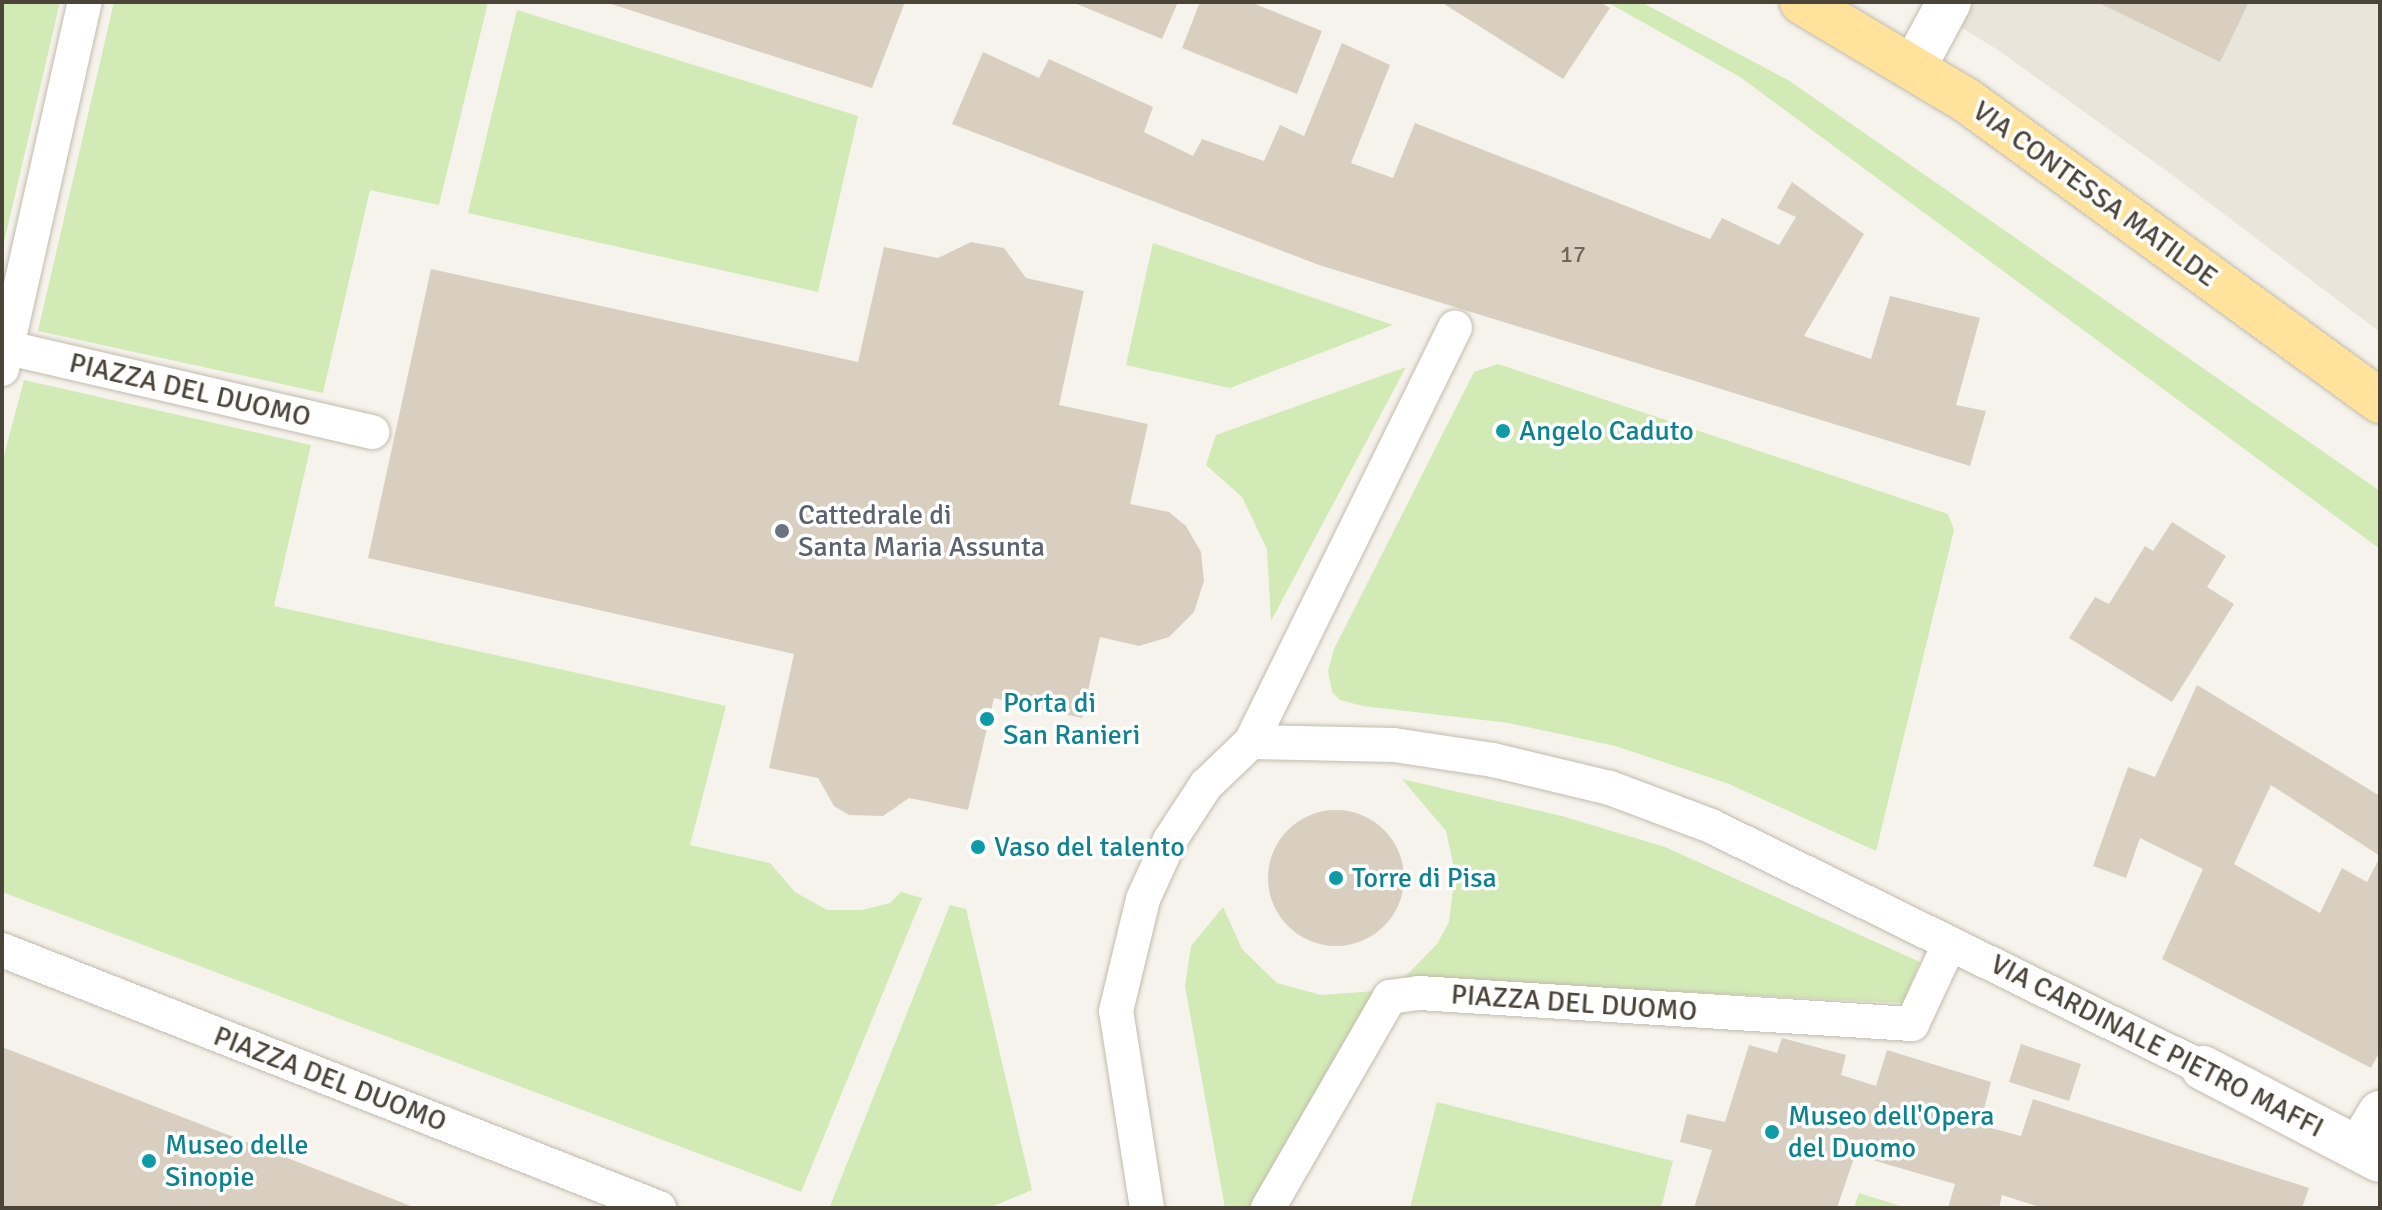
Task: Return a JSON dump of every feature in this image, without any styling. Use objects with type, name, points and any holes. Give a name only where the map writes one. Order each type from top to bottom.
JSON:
[{"type":"main road","name":"VIA CONTESSA MATILDE","points":[[1802,2],[1914,67],[2380,401]]},
{"type":"street","name":"PIAZZA DEL DUOMO","points":[[85,2],[5,359],[372,432]]},
{"type":"street","points":[[1914,67],[1949,2]]},
{"type":"street","points":[[1147,1208],[1116,1011],[1124,961],[1143,899],[1170,840],[1206,785],[1251,742],[1455,327]]},
{"type":"street","points":[[1251,742],[1394,745],[1493,760],[1610,788],[1711,826],[1941,939]]},
{"type":"street","name":"PIAZZA DEL DUOMO","points":[[1268,1208],[1390,997],[1419,993],[1912,1024],[1941,939]]},
{"type":"street","name":"VIA CARDINALE PIETRO MAFFI","points":[[1941,939],[2203,1068],[2373,1140]]},
{"type":"street","name":"PIAZZA DEL DUOMO","points":[[2,950],[659,1208]]},
{"type":"shaded area","points":[[1919,2],[2380,2],[2380,332],[2175,177],[1995,48]]},
{"type":"green space","points":[[2,2],[60,2],[2,251]]},
{"type":"green space","points":[[114,2],[488,2],[439,205],[370,190],[323,393],[38,331]]},
{"type":"green space","points":[[1607,2],[1641,2],[1788,80],[2380,491],[2380,549],[1740,77]]},
{"type":"green space","points":[[517,10],[858,116],[818,292],[468,213]]},
{"type":"green space","points":[[1153,243],[1393,325],[1230,388],[1126,365]]},
{"type":"green space","points":[[1498,364],[1948,514],[1954,530],[1876,851],[1729,784],[1615,746],[1509,723],[1363,706],[1340,700],[1332,692],[1328,671],[1334,649],[1474,372]]},
{"type":"green space","points":[[1406,367],[1271,621],[1267,549],[1242,497],[1206,465],[1216,435]]},
{"type":"green space","points":[[24,380],[311,445],[274,606],[726,706],[690,845],[770,863],[795,892],[827,910],[862,910],[890,903],[901,892],[922,898],[801,1192],[2,892],[2,463]]},
{"type":"green space","points":[[1402,779],[1562,816],[1665,847],[1920,962],[1903,1003],[1404,978],[1437,944],[1449,922],[1455,873],[1446,831]]},
{"type":"green space","points":[[950,905],[966,909],[1032,1190],[989,1208],[830,1206]]},
{"type":"green space","points":[[1223,907],[1242,949],[1277,983],[1321,995],[1376,991],[1256,1208],[1225,1208],[1185,986],[1191,946]]},
{"type":"green space","points":[[1437,1102],[1673,1161],[1661,1208],[1410,1208]]},
{"type":"green space","points":[[1859,1193],[1907,1208],[1854,1208]]},
{"type":"building","points":[[605,2],[905,2],[872,88]]},
{"type":"building","points":[[1072,2],[1178,2],[1162,39]]},
{"type":"building","points":[[1200,2],[1250,2],[1322,31],[1297,94],[1182,48]]},
{"type":"building","points":[[1441,2],[1600,2],[1610,8],[1563,79]]},
{"type":"building","points":[[2097,2],[2249,2],[2220,62]]},
{"type":"building","points":[[1342,43],[1390,65],[1351,163],[1393,178],[1415,123],[1710,239],[1722,218],[1779,245],[1796,217],[1777,208],[1792,182],[1864,234],[1804,336],[1871,359],[1890,296],[1980,318],[1956,405],[1986,411],[1970,466],[1319,265],[952,124],[983,52],[1039,78],[1049,59],[1153,107],[1144,132],[1193,156],[1202,139],[1264,161],[1280,125],[1304,136]]},
{"type":"building","name":"Cattedrale di Santa Maria Assunta","points":[[971,242],[1004,248],[1026,278],[1084,291],[1059,405],[1148,424],[1130,504],[1169,512],[1186,526],[1201,552],[1204,581],[1194,612],[1169,637],[1139,646],[1100,637],[1082,718],[994,698],[968,810],[909,798],[883,816],[849,815],[834,806],[818,778],[769,768],[794,654],[368,558],[431,269],[858,362],[884,247],[938,258]]},
{"type":"building","points":[[2172,522],[2226,556],[2207,587],[2234,604],[2172,702],[2069,638],[2095,597],[2109,604],[2145,546],[2153,551]]},
{"type":"building","points":[[2197,685],[2380,796],[2380,856],[2271,785],[2234,864],[2320,913],[2342,868],[2367,882],[2380,857],[2380,1051],[2371,1068],[2162,959],[2203,869],[2140,838],[2126,878],[2093,866],[2128,767],[2155,777]]},
{"type":"building","name":"Torre di Pisa","points":[[1336,810],[1362,815],[1384,830],[1399,852],[1404,878],[1399,904],[1384,926],[1362,941],[1336,946],[1310,941],[1288,926],[1273,904],[1268,878],[1273,852],[1288,830],[1310,815]]},
{"type":"building","points":[[1782,1038],[1846,1055],[1841,1075],[1876,1086],[1887,1050],[1991,1082],[1980,1125],[2021,1136],[2033,1099],[2309,1188],[2302,1208],[2043,1208],[2002,1195],[1999,1208],[1948,1208],[1955,1184],[1855,1155],[1837,1208],[1694,1208],[1712,1150],[1680,1142],[1687,1114],[1725,1122],[1749,1045],[1777,1053]]},
{"type":"building","points":[[2021,1044],[2081,1064],[2069,1101],[2009,1082]]},
{"type":"building","name":"Museo delle Sinopie","points":[[2,1047],[416,1208],[2,1208]]},
{"type":"place","name":"Angelo Caduto","points":[[1503,431]]},
{"type":"place","name":"Cattedrale di Santa Maria Assunta","points":[[782,531]]},
{"type":"place","name":"Porta di San Ranieri","points":[[987,719]]},
{"type":"place","name":"Vaso del talento","points":[[978,847]]},
{"type":"place","name":"Torre di Pisa","points":[[1336,878]]},
{"type":"place","name":"Museo dell'Opera del Duomo","points":[[1772,1132]]},
{"type":"place","name":"Museo delle Sinopie","points":[[149,1161]]}]
